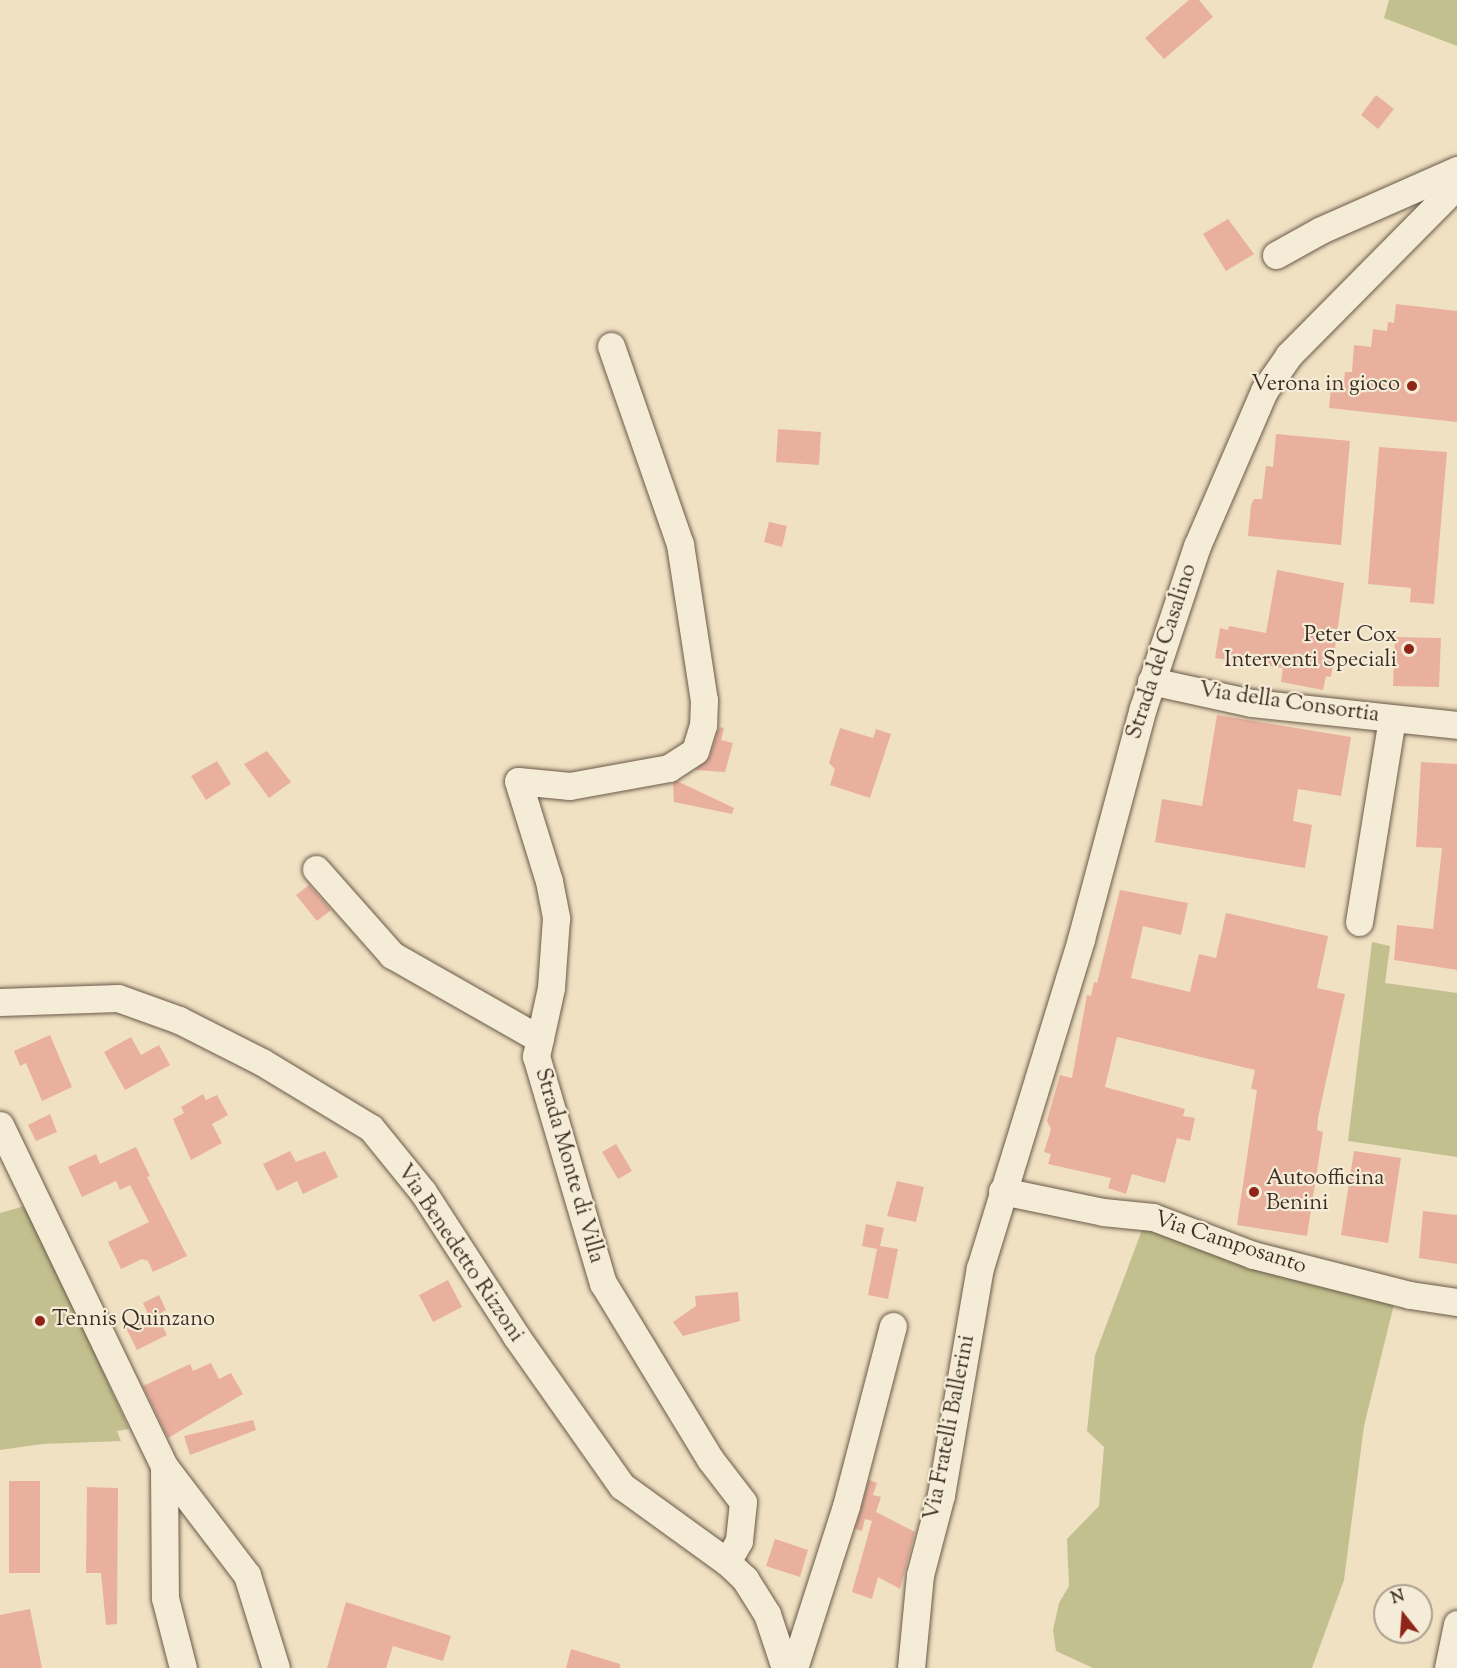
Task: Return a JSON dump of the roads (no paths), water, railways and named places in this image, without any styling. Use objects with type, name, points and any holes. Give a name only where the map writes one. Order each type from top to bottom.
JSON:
[{"type":"street","points":[[1276,255],[1321,230],[1457,170]]},
{"type":"street","name":"Strada del Casalino","points":[[1002,1191],[1081,939],[1151,681],[1197,546],[1264,391],[1314,328],[1457,185]]},
{"type":"street","name":"Strada Monte di Villa","points":[[611,346],[680,544],[704,700],[703,726],[695,751],[669,768],[570,786],[518,781],[549,881],[556,918],[551,988],[536,1056],[603,1283],[711,1459],[743,1502],[739,1541],[727,1562]]},
{"type":"street","name":"Via della Consortia","points":[[1151,681],[1252,703],[1457,724]]},
{"type":"street","name":"Via della Consortia","points":[[1359,922],[1392,719]]},
{"type":"street","points":[[316,869],[392,955],[540,1039]]},
{"type":"street","name":"Via Benedetto Rizzoni","points":[[0,1002],[118,998],[179,1020],[252,1057],[371,1128],[423,1192],[516,1336],[622,1486],[727,1562]]},
{"type":"street","points":[[0,1125],[164,1466],[247,1575],[276,1668]]},
{"type":"street","name":"Via Camposanto","points":[[1002,1191],[1103,1212],[1154,1217],[1253,1255],[1399,1292],[1457,1302]]},
{"type":"street","name":"Via Fratelli Ballerini","points":[[911,1668],[920,1575],[941,1495],[980,1268],[1002,1191]]},
{"type":"street","points":[[794,1668],[846,1506],[893,1326]]},
{"type":"street","points":[[164,1466],[165,1598],[183,1668]]},
{"type":"street","points":[[727,1562],[745,1579],[767,1614],[785,1668]]},
{"type":"street","points":[[893,1668],[920,1575]]},
{"type":"street","points":[[1448,1668],[1457,1624]]},
{"type":"place","name":"Verona in gioco","points":[[1412,386]]},
{"type":"place","name":"Peter Cox Interventi Speciali","points":[[1409,649]]},
{"type":"place","name":"Autoofficina Benini","points":[[1254,1192]]},
{"type":"place","name":"Tennis Quinzano","points":[[40,1321]]}]
